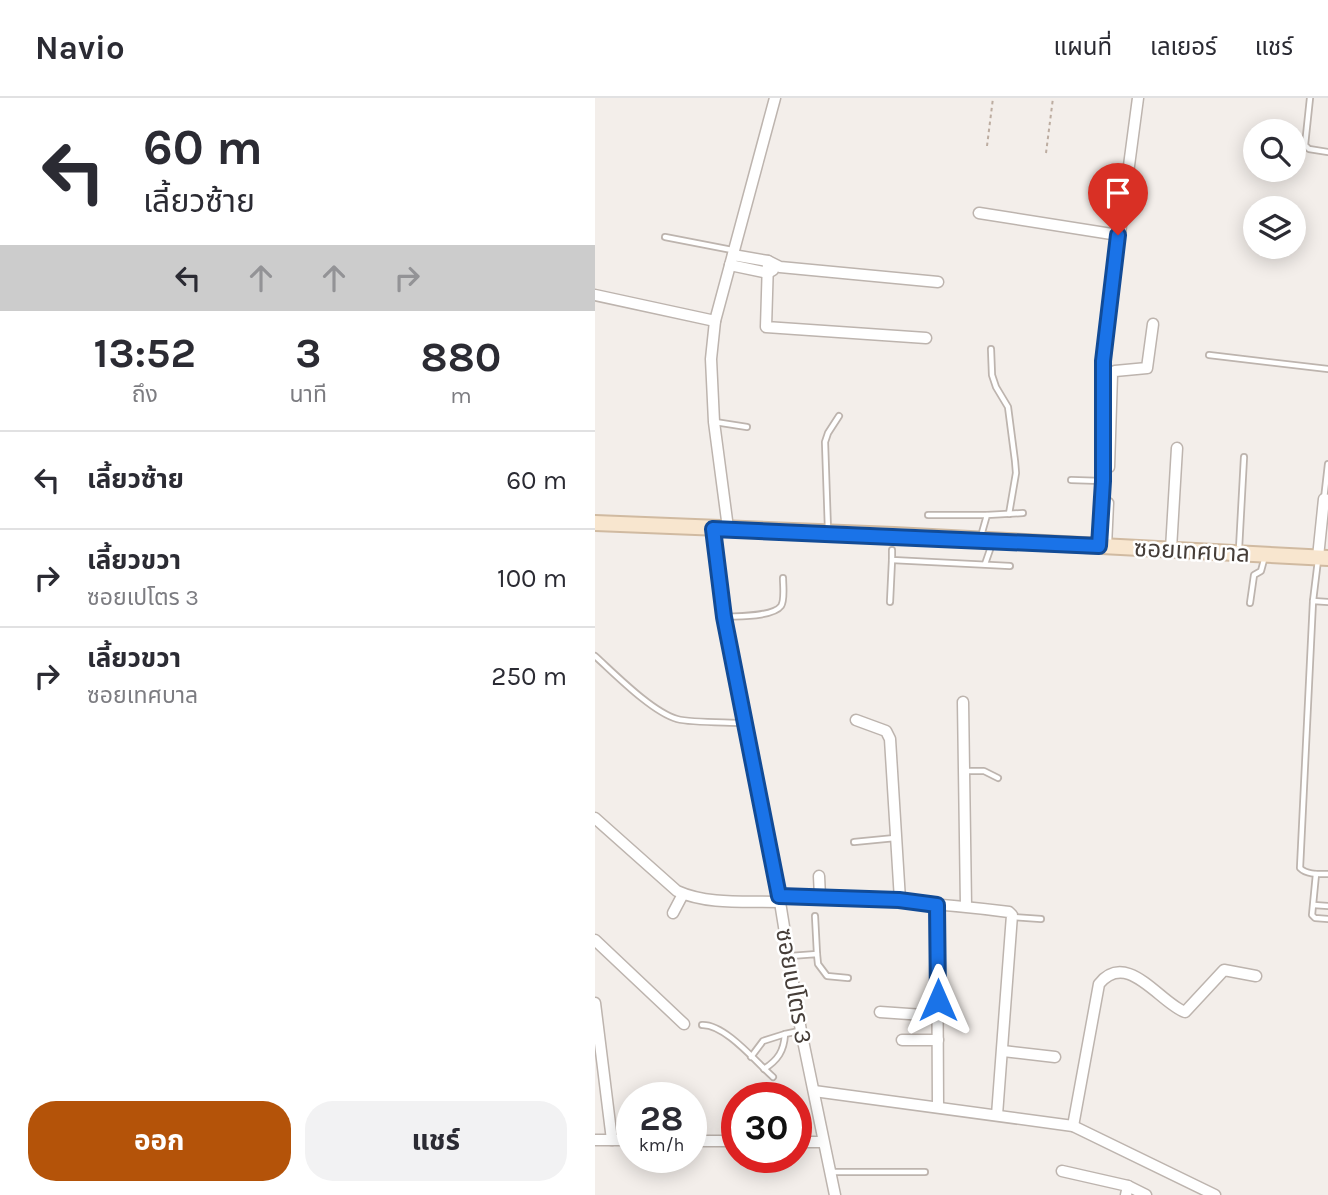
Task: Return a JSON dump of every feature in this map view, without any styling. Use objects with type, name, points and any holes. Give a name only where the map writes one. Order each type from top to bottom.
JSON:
[{"type":"street","name":"ซอยเปโตร 3","points":[[775,98],[715,321],[711,359],[724,617],[779,899],[801,1031],[835,1195]]},
{"type":"street","points":[[1103,547],[1103,361],[1138,98]]},
{"type":"street","points":[[979,213],[1118,235]]},
{"type":"street","points":[[732,256],[768,261],[780,267],[938,282]]},
{"type":"street","points":[[732,256],[768,273]]},
{"type":"street","points":[[768,261],[764,325],[768,328],[926,338]]},
{"type":"street","points":[[768,273],[780,267]]},
{"type":"street","points":[[595,295],[715,321]]},
{"type":"street","points":[[1103,547],[1112,374],[1115,371],[1147,368],[1153,324]]},
{"type":"street","points":[[1171,549],[1177,448]]},
{"type":"street","points":[[1323,558],[1326,499]]},
{"type":"street","name":"ซอยเทศบาล","points":[[595,523],[1323,558]]},
{"type":"street","points":[[963,702],[966,906]]},
{"type":"street","points":[[856,720],[886,731],[890,739],[899,900]]},
{"type":"street","points":[[595,818],[677,891],[709,900],[820,897],[899,900],[1009,912],[1013,917],[997,1115]]},
{"type":"street","points":[[819,876],[820,897]]},
{"type":"street","points":[[673,913],[683,894]]},
{"type":"street","points":[[937,905],[937,1106]]},
{"type":"street","points":[[595,940],[684,1024]]},
{"type":"street","points":[[1073,1126],[1099,984],[1106,976],[1124,972],[1135,976],[1185,1013],[1224,970],[1256,976]]},
{"type":"street","points":[[595,1003],[612,1140]]},
{"type":"street","points":[[880,1012],[938,1016]]},
{"type":"street","points":[[902,1040],[938,1040]]},
{"type":"street","points":[[1003,1051],[1055,1057]]},
{"type":"street","points":[[814,1091],[1073,1126],[1216,1195]]},
{"type":"street","points":[[595,1140],[616,1140]]},
{"type":"street","points":[[812,1142],[823,1142]]},
{"type":"street","points":[[1062,1171],[1146,1195]]},
{"type":"lane","points":[[1310,98],[1305,145],[1309,149],[1328,152]]},
{"type":"lane","points":[[665,237],[732,256]]},
{"type":"lane","points":[[992,349],[992,375],[1008,407],[1015,461],[1016,473],[1009,514]]},
{"type":"lane","points":[[1209,355],[1328,369]]},
{"type":"lane","points":[[828,534],[825,442],[839,416]]},
{"type":"lane","points":[[715,422],[747,427]]},
{"type":"lane","points":[[1239,553],[1244,457]]},
{"type":"lane","points":[[1326,499],[1328,464]]},
{"type":"lane","points":[[1071,480],[1103,481]]},
{"type":"lane","points":[[928,515],[987,516],[1023,513]]},
{"type":"lane","points":[[985,564],[987,516]]},
{"type":"lane","points":[[890,603],[892,550]]},
{"type":"lane","points":[[1249,603],[1254,575],[1261,571],[1265,555]]},
{"type":"lane","points":[[1323,558],[1313,601],[1300,869],[1303,872],[1328,874]]},
{"type":"lane","points":[[892,560],[1010,566]]},
{"type":"lane","points":[[724,617],[771,613],[778,609],[783,602],[783,578]]},
{"type":"lane","points":[[1313,601],[1328,602]]},
{"type":"lane","points":[[595,656],[669,716],[686,720],[744,723]]},
{"type":"lane","points":[[964,772],[984,771],[998,778]]},
{"type":"lane","points":[[854,842],[896,838]]},
{"type":"lane","points":[[1316,874],[1313,917],[1328,919]]},
{"type":"lane","points":[[1314,905],[1328,906]]},
{"type":"lane","points":[[815,916],[818,964],[827,976],[848,978]]},
{"type":"lane","points":[[1013,917],[1041,919]]},
{"type":"lane","points":[[789,956],[817,954]]},
{"type":"lane","points":[[702,1025],[711,1025],[723,1031],[773,1077]]},
{"type":"lane","points":[[751,1057],[763,1041],[801,1031]]},
{"type":"lane","points":[[764,1069],[778,1058],[785,1034]]},
{"type":"lane","points":[[830,1172],[925,1172]]},
{"type":"path","points":[[987,146],[993,98]]},
{"type":"path","points":[[1045,153],[1053,98]]},
{"type":"route","points":[[938,1000],[937,905],[899,900],[779,896],[724,617],[713,529],[1099,546],[1103,481],[1103,361],[1118,235]]}]
